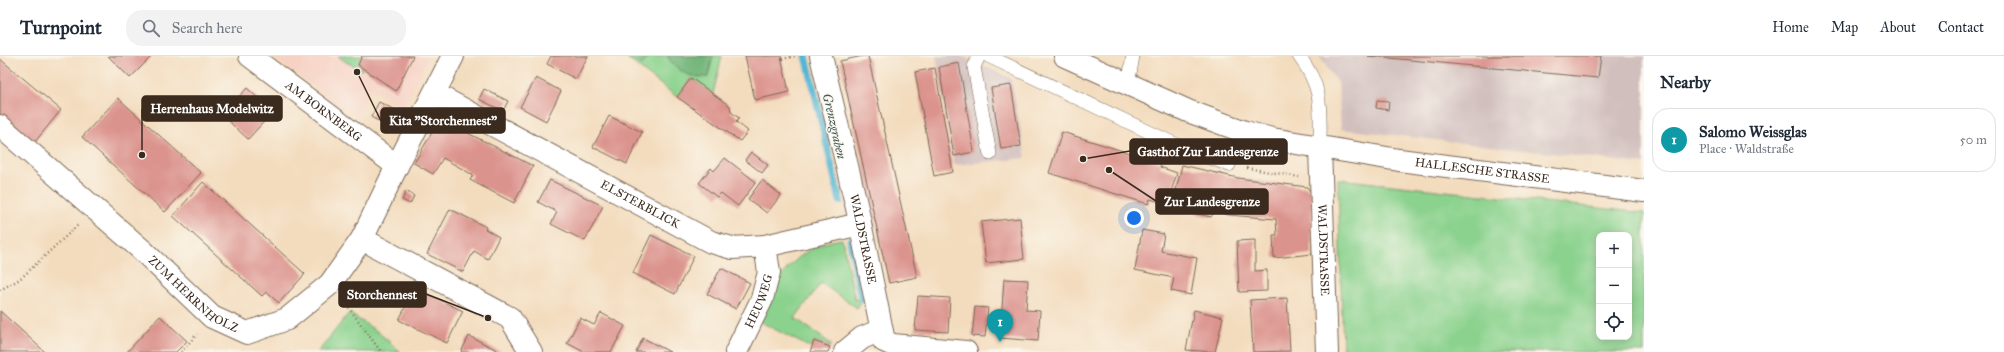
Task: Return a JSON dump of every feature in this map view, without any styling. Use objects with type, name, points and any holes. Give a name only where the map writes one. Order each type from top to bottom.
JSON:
[{"type":"street","name":"AM BORNBERG","points":[[250,56],[397,166]]},
{"type":"street","name":"ZUM HERRNHOLZ","points":[[0,126],[142,250],[212,317],[247,333],[287,319],[330,284],[362,239],[453,56]]},
{"type":"street","name":"WALDSTRASSE","points":[[821,56],[860,224],[884,340],[893,345],[966,352]]},
{"type":"street","name":"HALLESCHE STRASSE","points":[[1065,56],[1188,112],[1238,130],[1272,139],[1399,160],[1644,191]]},
{"type":"street","name":"ELSTERBLICK","points":[[435,94],[711,242],[732,248],[765,246],[860,224]]},
{"type":"street","name":"WALDSTRASSE","points":[[1320,148],[1327,352]]},
{"type":"street","points":[[362,239],[510,318],[531,352]]},
{"type":"street","name":"HEUWEG","points":[[736,352],[762,299],[769,272],[765,246]]},
{"type":"street","points":[[845,352],[862,338],[881,330]]},
{"type":"lane","points":[[979,56],[974,67],[990,154]]},
{"type":"lane","points":[[988,56],[1181,147],[1229,165]]},
{"type":"lane","points":[[1128,85],[1133,56]]},
{"type":"lane","points":[[1299,56],[1315,80],[1320,102],[1320,148]]},
{"type":"path","points":[[782,60],[795,56]]},
{"type":"path","points":[[1229,165],[1321,180]]},
{"type":"path","points":[[0,290],[20,280],[95,209]]},
{"type":"path","points":[[330,284],[381,352]]},
{"type":"shaded area","points":[[270,56],[429,56],[403,108],[370,88],[358,117]]},
{"type":"shaded area","points":[[936,56],[961,56],[1011,78],[1026,158],[954,165]]},
{"type":"shaded area","points":[[1319,56],[1644,56],[1644,164],[1341,129],[1338,84]]},
{"type":"green space","points":[[338,56],[368,56],[362,70]]},
{"type":"green space","points":[[624,56],[722,56],[713,94],[691,78],[677,97]]},
{"type":"green space","points":[[625,56],[649,56],[642,65],[628,59]]},
{"type":"green space","points":[[667,56],[713,56],[708,77],[684,73],[671,62]]},
{"type":"green space","points":[[1338,179],[1644,213],[1644,352],[1343,352]]},
{"type":"green space","points":[[842,239],[855,300],[864,298],[857,308],[821,283],[795,318],[831,344],[830,347],[814,341],[811,348],[757,320],[774,285],[791,265],[813,248],[831,241]]},
{"type":"green space","points":[[349,313],[378,332],[401,352],[318,352]]},
{"type":"building","points":[[108,56],[152,56],[130,78]]},
{"type":"building","points":[[362,56],[413,56],[396,91],[358,65]]},
{"type":"building","points":[[551,56],[588,56],[576,79],[547,64]]},
{"type":"building","points":[[745,56],[781,56],[789,92],[755,100]]},
{"type":"building","points":[[868,56],[917,277],[889,283],[840,61]]},
{"type":"building","points":[[1368,56],[1601,56],[1598,78]]},
{"type":"building","points":[[0,59],[61,110],[34,143],[0,116]]},
{"type":"building","points":[[959,63],[974,152],[954,156],[939,67]]},
{"type":"building","points":[[935,68],[953,172],[934,176],[915,72]]},
{"type":"building","points":[[536,78],[561,91],[546,121],[520,107]]},
{"type":"building","points":[[691,78],[730,106],[731,112],[739,118],[736,122],[748,131],[740,141],[677,97]]},
{"type":"building","points":[[1011,85],[1021,146],[1001,149],[991,88]]},
{"type":"building","points":[[247,88],[273,112],[248,139],[222,115]]},
{"type":"building","points":[[484,89],[508,101],[503,111],[479,99]]},
{"type":"building","points":[[118,98],[201,173],[165,212],[82,137]]},
{"type":"building","points":[[1377,100],[1389,101],[1388,110],[1376,108]]},
{"type":"building","points":[[379,102],[397,111],[389,127],[371,117]]},
{"type":"building","points":[[609,116],[642,132],[627,164],[593,147]]},
{"type":"building","points":[[440,119],[533,166],[514,203],[470,180],[473,175],[443,158],[433,174],[414,163]]},
{"type":"building","points":[[1062,132],[1161,163],[1160,167],[1177,173],[1167,204],[1150,199],[1148,204],[1049,173]]},
{"type":"building","points":[[751,152],[768,165],[762,173],[745,160]]},
{"type":"building","points":[[725,158],[756,182],[738,206],[721,193],[717,197],[699,183],[711,168],[714,171]]},
{"type":"building","points":[[1182,165],[1238,178],[1307,187],[1312,194],[1312,254],[1274,258],[1273,235],[1277,235],[1276,219],[1229,215],[1215,211],[1211,217],[1193,213],[1193,206],[1173,202]]},
{"type":"building","points":[[550,180],[603,206],[585,241],[551,224],[557,212],[538,202]]},
{"type":"building","points":[[762,180],[781,195],[767,213],[748,199]]},
{"type":"building","points":[[203,182],[305,274],[279,303],[266,292],[262,296],[173,216]]},
{"type":"building","points":[[406,191],[414,196],[410,204],[402,200]]},
{"type":"building","points":[[450,209],[486,227],[485,229],[499,237],[488,259],[474,251],[463,272],[427,254]]},
{"type":"building","points":[[1020,218],[1024,259],[986,263],[981,222]]},
{"type":"building","points":[[1142,230],[1164,234],[1161,251],[1197,258],[1191,295],[1171,291],[1174,278],[1135,270]]},
{"type":"building","points":[[651,235],[694,256],[675,294],[633,273]]},
{"type":"building","points":[[1255,240],[1255,271],[1267,270],[1267,291],[1239,292],[1237,241]]},
{"type":"building","points":[[721,268],[750,283],[736,309],[707,294]]},
{"type":"building","points":[[1004,279],[1028,280],[1026,310],[1040,311],[1038,341],[1000,338]]},
{"type":"building","points":[[415,288],[463,311],[447,343],[399,320]]},
{"type":"building","points":[[918,296],[950,298],[948,332],[915,330]]},
{"type":"building","points":[[1287,298],[1290,351],[1253,352],[1250,300]]},
{"type":"building","points":[[975,307],[988,308],[985,337],[972,336]]},
{"type":"building","points":[[1194,310],[1223,317],[1215,352],[1186,350]]},
{"type":"building","points":[[0,311],[45,352],[0,352]]},
{"type":"building","points":[[601,313],[625,326],[611,352],[584,352],[567,343],[580,318],[594,325]]},
{"type":"building","points":[[160,316],[187,341],[176,352],[127,352]]},
{"type":"building","points":[[469,336],[501,352],[461,352]]},
{"type":"building","points":[[643,338],[670,352],[636,352]]},
{"type":"building","points":[[814,341],[830,347],[828,352],[810,352]]},
{"type":"waterway","name":"Grenzgraben","points":[[806,56],[840,201]]},
{"type":"waterway","name":"Grenzgraben","points":[[850,240],[861,298]]},
{"type":"place","name":"Kita \"Storchennest\"","points":[[357,72]]},
{"type":"place","name":"Herrenhaus Modelwitz","points":[[142,155]]},
{"type":"place","name":"Gasthof Zur Landesgrenze","points":[[1083,159]]},
{"type":"place","name":"Zur Landesgrenze","points":[[1109,170]]},
{"type":"place","name":"Storchennest","points":[[488,318]]},
{"type":"place","name":"Salomo Weissglas","points":[[1000,342]]}]
